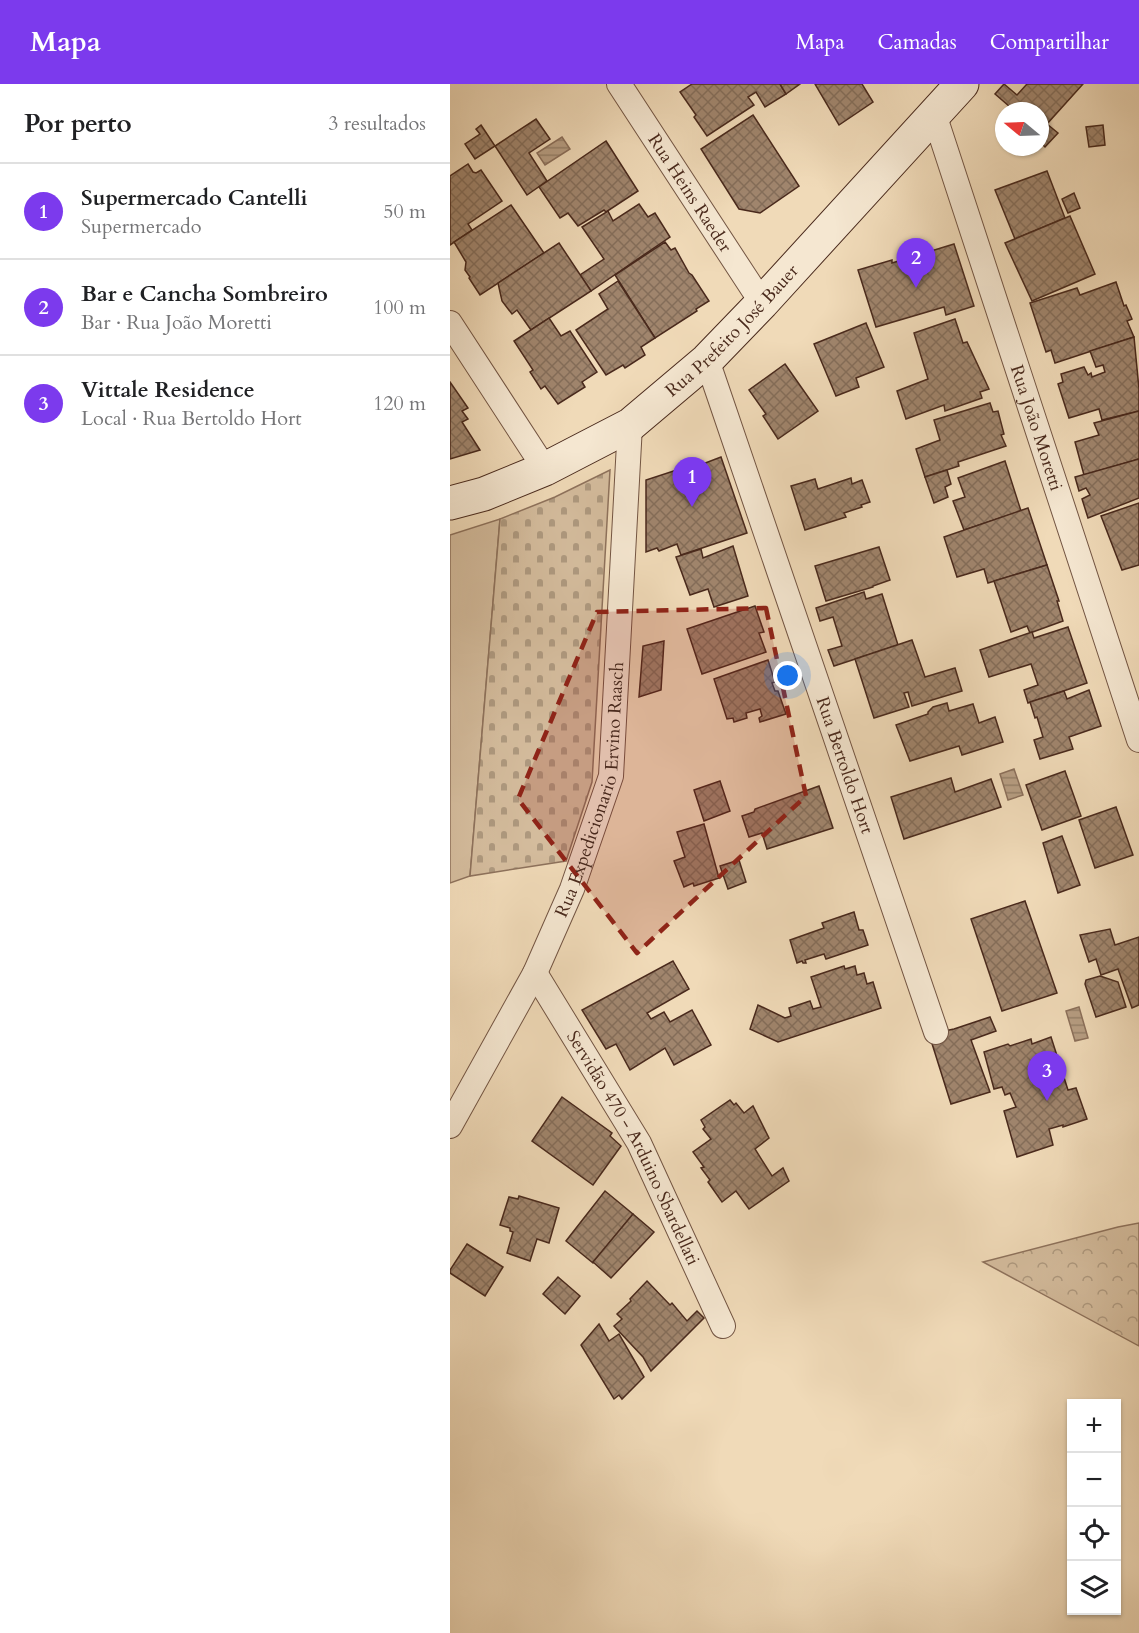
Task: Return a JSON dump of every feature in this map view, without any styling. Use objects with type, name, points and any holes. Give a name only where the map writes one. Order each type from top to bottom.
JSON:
[{"type":"street","name":"Rua Heins Raeder","points":[[619,84],[762,303]]},
{"type":"street","name":"Rua Prefeito José Bauer","points":[[450,503],[484,494],[545,469],[630,424],[707,360],[762,303],[948,94]]},
{"type":"street","name":"Rua João Moretti","points":[[948,94],[1139,740]]},
{"type":"street","points":[[450,323],[545,469]]},
{"type":"street","name":"Rua Bertoldo Hort","points":[[707,360],[936,1032]]},
{"type":"street","name":"Rua Expedicionario Ervino Raasch","points":[[450,1126],[535,973],[572,889],[611,776],[630,424]]},
{"type":"street","name":"Servidão 470 - Arduino Sbardellati","points":[[535,973],[639,1143],[723,1326]]},
{"type":"highlighted area","points":[[766,608],[806,796],[637,953],[518,799],[597,612]]},
{"type":"green space","points":[[610,470],[592,782],[566,861],[470,876],[500,519],[555,497]]},
{"type":"green space","points":[[500,519],[470,876],[450,883],[450,535]]},
{"type":"green space","points":[[1139,1223],[1139,1346],[983,1262],[1118,1227]]},
{"type":"shaded area","points":[[562,137],[570,149],[545,165],[537,153]]},
{"type":"shaded area","points":[[1014,769],[1023,795],[1008,800],[1000,774]]},
{"type":"shaded area","points":[[1079,1007],[1088,1038],[1075,1041],[1066,1011]]},
{"type":"building","points":[[692,84],[780,84],[786,94],[765,107],[756,92],[748,97],[754,105],[707,136],[680,92]]},
{"type":"building","points":[[780,84],[800,84],[786,94]]},
{"type":"building","points":[[815,84],[862,84],[873,102],[839,125]]},
{"type":"building","points":[[1004,84],[1017,95],[1027,84],[1083,84],[1049,122],[1049,102],[1004,102],[995,94]]},
{"type":"building","points":[[753,115],[799,186],[760,213],[739,209],[701,149]]},
{"type":"building","points":[[536,119],[550,139],[529,153],[547,181],[527,195],[495,146]]},
{"type":"building","points":[[481,125],[495,146],[475,159],[465,144],[480,134],[476,129]]},
{"type":"building","points":[[1103,125],[1105,145],[1089,147],[1086,127]]},
{"type":"building","points":[[1049,126],[1058,133],[1049,143]]},
{"type":"building","points":[[606,141],[638,191],[606,212],[604,210],[578,226],[568,213],[560,218],[539,187]]},
{"type":"building","points":[[468,164],[473,172],[481,170],[502,201],[468,224],[472,230],[450,245],[450,176]]},
{"type":"building","points":[[1047,171],[1065,218],[1015,239],[995,190]]},
{"type":"building","points":[[1074,193],[1080,208],[1068,213],[1062,199]]},
{"type":"building","points":[[639,204],[648,217],[655,213],[670,237],[591,291],[580,275],[604,259],[582,227],[608,211],[613,221]]},
{"type":"building","points":[[511,205],[544,253],[480,295],[465,270],[466,262],[454,242]]},
{"type":"building","points":[[1070,216],[1095,274],[1032,301],[1005,243]]},
{"type":"building","points":[[665,242],[671,250],[675,248],[709,301],[655,338],[615,275]]},
{"type":"building","points":[[559,243],[591,291],[531,330],[517,310],[512,314],[502,301],[498,283]]},
{"type":"building","points":[[954,244],[974,306],[946,315],[944,307],[876,327],[858,270],[892,260],[892,263]]},
{"type":"building","points":[[618,281],[655,338],[641,347],[645,355],[625,368],[623,365],[606,375],[576,330],[608,309],[599,294]]},
{"type":"building","points":[[1116,282],[1124,306],[1126,305],[1132,319],[1127,321],[1134,337],[1055,363],[1051,350],[1046,352],[1030,303],[1077,288],[1080,295]]},
{"type":"building","points":[[549,318],[561,336],[570,331],[597,372],[582,382],[585,387],[558,404],[545,386],[541,389],[530,372],[533,370],[514,341]]},
{"type":"building","points":[[955,319],[963,343],[967,342],[989,389],[980,392],[982,398],[945,411],[944,405],[906,419],[897,391],[928,379],[914,333]]},
{"type":"building","points":[[866,323],[884,367],[856,378],[859,387],[836,396],[814,344]]},
{"type":"building","points":[[1134,337],[1139,411],[1102,420],[1099,409],[1069,418],[1058,384],[1063,382],[1061,374],[1084,367],[1088,375],[1091,373],[1092,377],[1105,372],[1103,365],[1096,367],[1090,351]]},
{"type":"building","points":[[785,364],[818,411],[778,439],[763,416],[766,414],[749,390]]},
{"type":"building","points":[[450,382],[468,408],[462,411],[468,419],[462,422],[480,450],[450,459]]},
{"type":"building","points":[[990,403],[993,412],[998,411],[1004,434],[1001,435],[1006,446],[958,462],[959,466],[925,477],[916,449],[940,440],[934,420]]},
{"type":"building","points":[[1139,411],[1139,459],[1084,475],[1075,442],[1099,435],[1094,423]]},
{"type":"building","points":[[721,457],[747,533],[681,555],[677,544],[659,551],[657,548],[646,552],[646,480],[686,467],[687,470]]},
{"type":"building","points":[[1139,459],[1139,498],[1088,518],[1082,499],[1090,495],[1086,488],[1079,491],[1075,477]]},
{"type":"building","points":[[1005,461],[1021,511],[964,530],[953,501],[965,497],[958,478]]},
{"type":"building","points":[[947,470],[951,484],[945,487],[948,497],[934,503],[925,477]]},
{"type":"building","points":[[851,478],[852,484],[862,480],[870,502],[844,513],[846,517],[805,530],[791,486],[815,479],[818,489]]},
{"type":"building","points":[[1139,503],[1139,565],[1122,570],[1101,516]]},
{"type":"building","points":[[1028,508],[1047,565],[988,583],[984,569],[957,577],[944,537]]},
{"type":"building","points":[[733,546],[748,596],[714,607],[708,589],[690,595],[676,557],[701,549],[703,558]]},
{"type":"building","points":[[879,547],[890,580],[826,601],[815,566]]},
{"type":"building","points":[[1047,565],[1063,621],[1030,633],[1027,626],[1011,632],[994,581]]},
{"type":"building","points":[[864,592],[866,599],[882,594],[898,645],[834,666],[828,650],[842,646],[833,617],[820,621],[816,608]]},
{"type":"building","points":[[755,606],[764,632],[759,633],[766,652],[702,674],[687,629]]},
{"type":"building","points":[[1068,627],[1087,683],[1028,703],[1024,690],[1038,685],[1031,664],[989,677],[980,650],[1032,632],[1034,638]]},
{"type":"building","points":[[912,640],[925,677],[955,668],[962,691],[912,706],[908,692],[904,693],[909,707],[874,718],[855,659]]},
{"type":"building","points":[[664,641],[661,690],[639,697],[643,646]]},
{"type":"building","points":[[768,660],[775,682],[772,683],[775,691],[778,691],[786,714],[760,722],[759,718],[762,716],[760,709],[746,713],[747,718],[734,722],[733,718],[727,719],[714,679]]},
{"type":"building","points":[[1089,690],[1101,726],[1069,737],[1073,749],[1040,759],[1034,740],[1043,737],[1030,702],[1064,691],[1067,699]]},
{"type":"building","points":[[947,703],[949,711],[973,704],[979,723],[995,717],[1003,742],[962,755],[959,746],[910,761],[896,725],[928,714],[933,707]]},
{"type":"building","points":[[1065,771],[1081,816],[1042,830],[1026,785]]},
{"type":"building","points":[[951,778],[955,792],[991,779],[1001,807],[904,839],[891,797]]},
{"type":"building","points":[[720,781],[730,811],[704,821],[694,790]]},
{"type":"building","points":[[819,786],[833,828],[767,849],[762,833],[749,837],[742,816],[754,812],[755,809]]},
{"type":"building","points":[[1116,807],[1133,855],[1095,868],[1079,820]]},
{"type":"building","points":[[704,824],[719,878],[684,887],[674,861],[685,857],[677,832]]},
{"type":"building","points":[[1062,836],[1080,885],[1058,893],[1043,843]]},
{"type":"building","points":[[739,860],[746,882],[728,889],[720,866]]},
{"type":"building","points":[[1025,901],[1057,993],[1002,1011],[971,919]]},
{"type":"building","points":[[854,912],[859,930],[863,930],[868,945],[826,959],[824,954],[805,960],[806,963],[802,961],[797,963],[790,940],[824,928],[822,923]]},
{"type":"building","points":[[1110,929],[1115,945],[1139,937],[1139,1005],[1132,1008],[1118,969],[1101,975],[1096,959],[1089,962],[1080,935]]},
{"type":"building","points":[[673,961],[689,989],[647,1013],[651,1019],[664,1012],[670,1022],[692,1010],[711,1045],[674,1065],[665,1048],[630,1070],[616,1044],[606,1049],[582,1010]]},
{"type":"building","points":[[844,966],[845,969],[855,966],[857,975],[864,973],[867,984],[873,982],[881,1008],[778,1042],[750,1029],[758,1005],[785,1018],[791,1016],[789,1008],[810,1001],[813,1009],[821,1007],[811,977]]},
{"type":"building","points":[[1100,976],[1118,982],[1126,1007],[1096,1017],[1085,984],[1086,980]]},
{"type":"building","points":[[990,1017],[996,1031],[971,1040],[990,1092],[951,1104],[929,1034],[954,1029]]},
{"type":"building","points":[[1051,1037],[1068,1090],[1076,1088],[1087,1119],[1049,1129],[1053,1145],[1017,1157],[1004,1111],[1016,1107],[1010,1093],[1005,1095],[1002,1087],[994,1089],[984,1052],[1031,1039],[1032,1044]]},
{"type":"building","points":[[562,1097],[612,1133],[610,1136],[621,1146],[593,1185],[532,1141]]},
{"type":"building","points":[[730,1100],[734,1105],[736,1103],[744,1113],[753,1106],[769,1138],[755,1149],[772,1176],[783,1168],[789,1181],[749,1209],[736,1191],[722,1202],[708,1182],[710,1180],[701,1168],[704,1167],[693,1152],[711,1139],[703,1129],[705,1127],[701,1120]]},
{"type":"building","points":[[605,1191],[633,1214],[593,1263],[566,1241]]},
{"type":"building","points":[[519,1196],[559,1208],[549,1243],[537,1239],[530,1261],[507,1253],[513,1232],[510,1228],[500,1225],[509,1197],[518,1199]]},
{"type":"building","points":[[633,1214],[654,1232],[611,1278],[593,1262]]},
{"type":"building","points":[[467,1244],[503,1267],[485,1296],[450,1273]]},
{"type":"building","points":[[558,1277],[580,1296],[565,1314],[543,1294]]},
{"type":"building","points":[[647,1281],[670,1305],[672,1303],[687,1321],[697,1311],[704,1318],[651,1371],[643,1357],[614,1326],[622,1319],[617,1314]]},
{"type":"building","points":[[599,1324],[609,1341],[619,1334],[644,1377],[622,1399],[619,1395],[614,1399],[581,1345]]},
{"type":"place","name":"Bar e Cancha Sombreiro","points":[[916,288]]},
{"type":"place","name":"Supermercado Cantelli","points":[[692,507]]},
{"type":"place","name":"Vittale Residence","points":[[1047,1101]]}]
